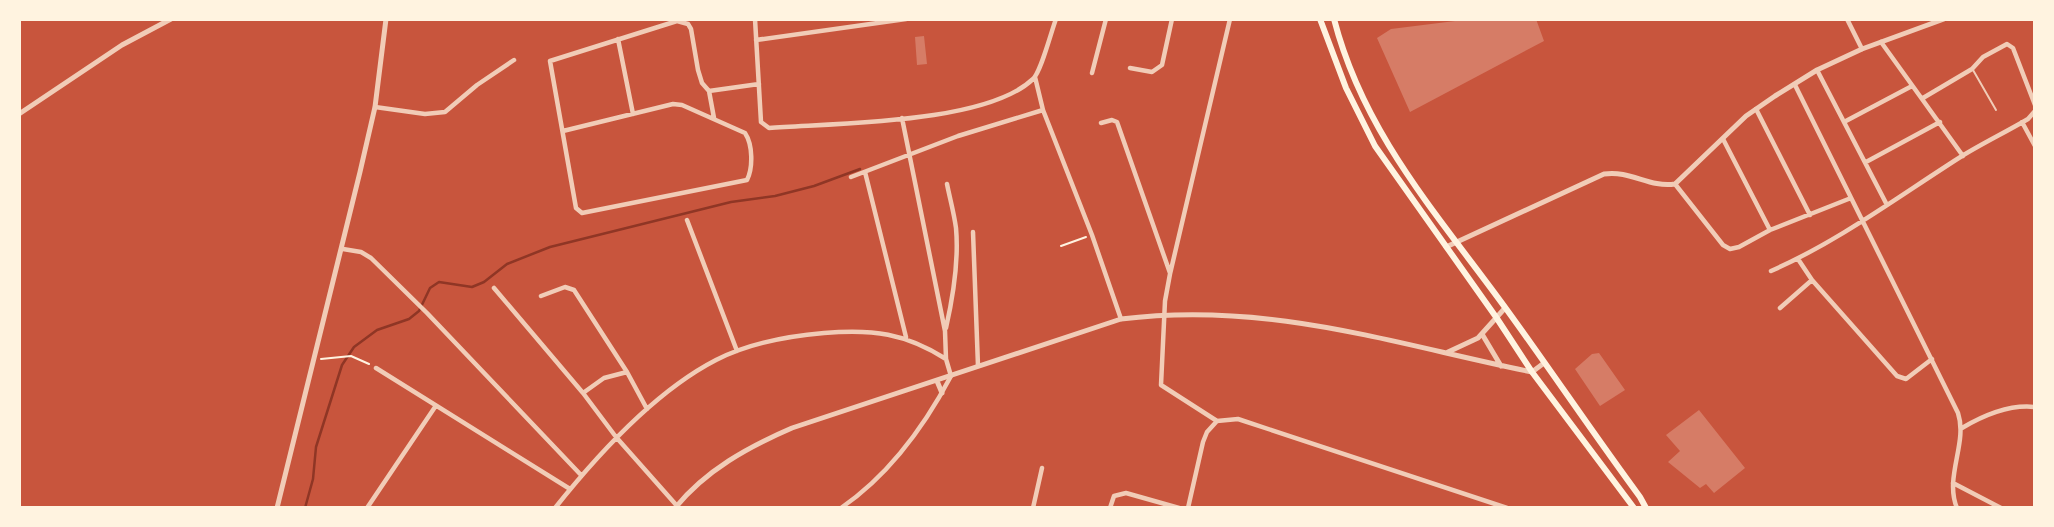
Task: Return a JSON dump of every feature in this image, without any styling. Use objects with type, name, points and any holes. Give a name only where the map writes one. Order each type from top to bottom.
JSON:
[{"type":"main road","points":[[1320,19],[1346,88],[1375,146],[1532,372],[1634,508]]},
{"type":"main road","points":[[1334,19],[1351,76],[1395,158],[1506,308],[1646,508]]},
{"type":"street","points":[[19,114],[122,45],[172,19]]},
{"type":"street","points":[[277,508],[343,249],[375,107],[387,19]]},
{"type":"street","points":[[755,19],[761,122],[769,128],[968,110],[1013,93],[1035,77]]},
{"type":"street","points":[[1056,19],[1035,77],[1043,110],[1121,319]]},
{"type":"street","points":[[1092,73],[1105,19]]},
{"type":"street","points":[[1130,68],[1152,72],[1162,65],[1172,19]]},
{"type":"street","points":[[1230,19],[1170,274],[1165,301],[1161,385],[1217,421],[1238,419],[1507,508]]},
{"type":"street","points":[[1847,19],[1862,49]]},
{"type":"street","points":[[1446,247],[1604,174],[1630,174],[1662,186],[1675,184],[1756,109],[1817,70],[1862,49],[1944,19]]},
{"type":"street","points":[[756,40],[904,20]]},
{"type":"street","points":[[563,131],[673,104],[692,108],[714,118],[739,129],[749,139],[750,176],[742,182],[582,213],[576,208],[550,68],[552,59],[677,21],[688,24],[691,29],[698,71],[702,83],[709,91],[714,118]]},
{"type":"street","points":[[618,39],[633,114]]},
{"type":"street","points":[[1881,42],[1963,156]]},
{"type":"street","points":[[1923,98],[1972,69],[1983,57],[2003,45],[2009,45],[2013,48],[2035,105]]},
{"type":"street","points":[[375,107],[425,114],[445,113],[477,85],[514,60]]},
{"type":"street","points":[[1817,70],[1886,205]]},
{"type":"street","points":[[709,91],[759,84]]},
{"type":"street","points":[[1794,85],[1958,413],[1962,428],[1953,483],[1958,508]]},
{"type":"street","points":[[1844,122],[1912,86]]},
{"type":"street","points":[[1756,109],[1810,215]]},
{"type":"street","points":[[851,177],[958,136],[1043,110]]},
{"type":"street","points":[[1771,271],[1798,259],[1862,222],[1963,156],[2022,122],[2035,111]]},
{"type":"street","points":[[841,508],[887,470],[917,432],[951,376],[945,331],[902,118]]},
{"type":"street","points":[[1101,123],[1112,120],[1117,122],[1170,274]]},
{"type":"street","points":[[1866,162],[1941,122]]},
{"type":"street","points":[[2022,122],[2035,146]]},
{"type":"street","points":[[1723,139],[1770,230]]},
{"type":"street","points":[[864,172],[906,337]]},
{"type":"street","points":[[945,331],[952,300],[957,244],[947,184]]},
{"type":"street","points":[[1675,184],[1723,245],[1730,249],[1851,198]]},
{"type":"street","points":[[687,220],[737,351]]},
{"type":"street","points":[[973,232],[978,366]]},
{"type":"street","points":[[343,249],[361,252],[371,258],[581,475]]},
{"type":"street","points":[[1798,259],[1812,280],[1900,379],[1906,379],[1932,359]]},
{"type":"street","points":[[1780,308],[1812,280]]},
{"type":"street","points":[[541,296],[565,287],[574,290],[627,372],[647,409]]},
{"type":"street","points":[[494,288],[677,507],[702,480],[724,463],[759,442],[792,428],[1121,319],[1208,313],[1307,323],[1532,372],[1544,363]]},
{"type":"street","points":[[1447,352],[1465,346],[1482,334],[1506,308]]},
{"type":"street","points":[[555,508],[581,475],[647,409],[691,376],[737,351],[787,339],[847,331],[906,337],[947,359]]},
{"type":"street","points":[[1482,334],[1501,366]]},
{"type":"street","points":[[376,368],[570,489]]},
{"type":"street","points":[[583,393],[604,378],[627,372]]},
{"type":"street","points":[[937,381],[942,393]]},
{"type":"street","points":[[367,508],[435,407]]},
{"type":"street","points":[[1962,428],[2004,410],[2035,407]]},
{"type":"street","points":[[1188,508],[1203,442],[1207,432],[1217,421]]},
{"type":"street","points":[[1033,508],[1042,468]]},
{"type":"street","points":[[1953,483],[2001,508]]},
{"type":"street","points":[[1110,505],[1119,493],[1126,493],[1179,508]]},
{"type":"lane","points":[[1972,69],[1996,110]]},
{"type":"path","points":[[1061,246],[1091,235]]},
{"type":"path","points":[[315,359],[356,356],[376,368]]},
{"type":"building","points":[[1471,19],[1536,19],[1544,41],[1410,112],[1377,38],[1391,29]]},
{"type":"building","points":[[924,36],[927,64],[917,65],[915,37]]},
{"type":"building","points":[[1599,353],[1625,390],[1600,406],[1575,369],[1592,354]]},
{"type":"building","points":[[1699,410],[1745,468],[1714,493],[1706,484],[1700,488],[1668,462],[1680,451],[1666,435]]},
{"type":"waterway","points":[[305,508],[313,479],[316,447],[342,365],[354,347],[377,330],[409,319],[419,311],[430,288],[439,282],[472,287],[484,282],[507,264],[550,247],[731,202],[775,196],[814,186],[860,169]]}]
